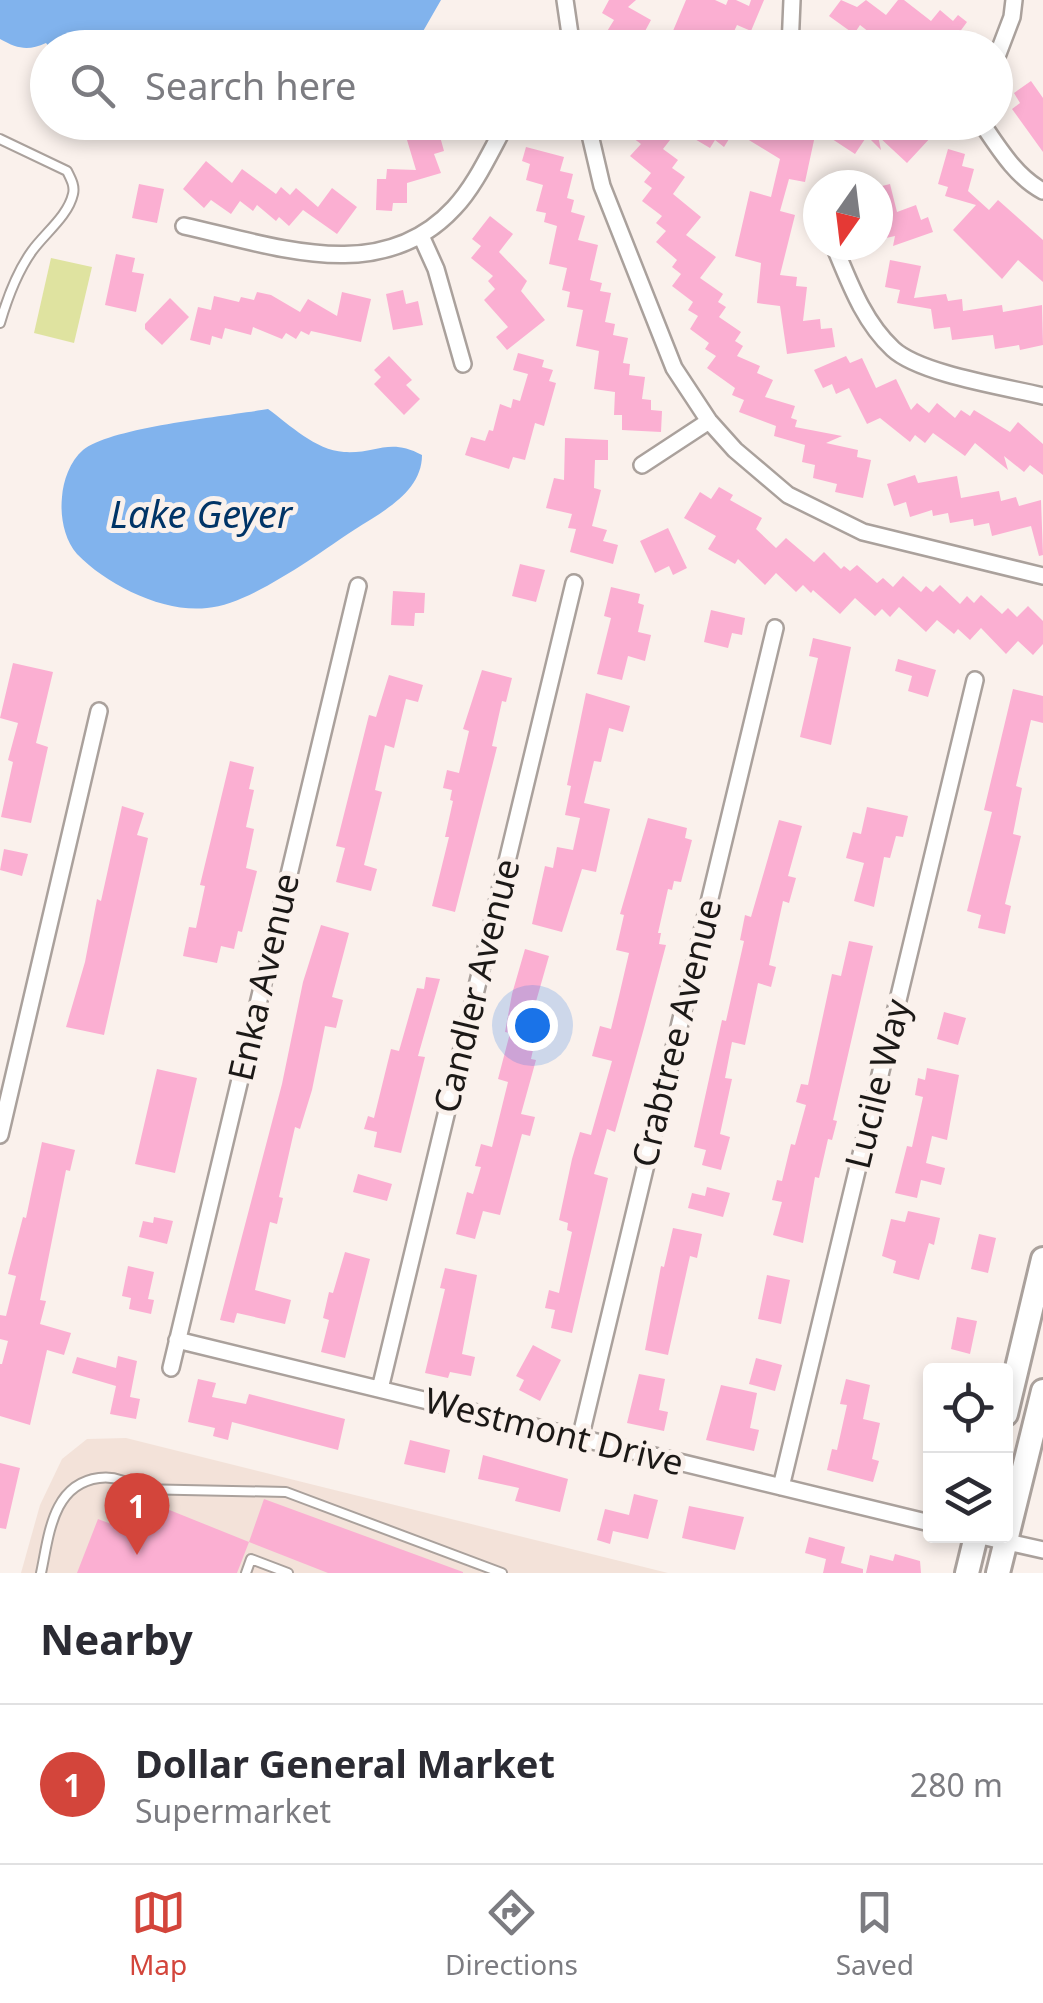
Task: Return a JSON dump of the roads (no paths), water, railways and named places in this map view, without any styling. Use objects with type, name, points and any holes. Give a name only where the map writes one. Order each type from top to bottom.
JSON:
[{"type":"street","points":[[566,0],[570,30]]},
{"type":"street","points":[[791,30],[792,0]]},
{"type":"street","points":[[1007,30],[1014,0]]},
{"type":"street","points":[[184,226],[311,254],[361,256],[422,238],[457,206],[496,140]]},
{"type":"street","points":[[591,140],[602,186],[674,368],[709,421],[734,450],[788,495],[864,532],[1043,576]]},
{"type":"street","points":[[993,140],[1033,186],[1043,191]]},
{"type":"street","points":[[422,238],[436,269],[463,364]]},
{"type":"street","points":[[840,260],[859,306],[895,352],[937,371],[1043,396]]},
{"type":"street","points":[[642,465],[709,421]]},
{"type":"street","name":"Candler Avenue","points":[[380,1389],[574,583]]},
{"type":"street","name":"Enka Avenue","points":[[170,1368],[358,586]]},
{"type":"street","name":"Crabtree Avenue","points":[[580,1438],[775,628]]},
{"type":"street","name":"Lucile Way","points":[[781,1487],[975,680]]},
{"type":"street","points":[[0,1134],[100,711]]},
{"type":"street","points":[[1013,1395],[1033,1341],[1043,1258]]},
{"type":"street","name":"Westmont Drive","points":[[177,1340],[923,1521]]},
{"type":"street","points":[[1013,1513],[1043,1391]]},
{"type":"street","points":[[967,1573],[977,1543]]},
{"type":"street","points":[[998,1573],[1006,1543]]},
{"type":"street","points":[[1011,1543],[1043,1550]]},
{"type":"lane","points":[[0,138],[68,171],[74,187],[73,196],[57,222],[30,253],[6,301],[0,324]]},
{"type":"lane","points":[[41,1573],[54,1515],[64,1496],[103,1477],[126,1481],[136,1489],[286,1492],[502,1573]]},
{"type":"lane","points":[[246,1573],[252,1559],[288,1573]]},
{"type":"water","points":[[0,0],[441,0],[424,30],[30,30],[30,47],[23,48],[0,39]]},
{"type":"water","name":"Lake Geyer","points":[[268,409],[303,436],[333,450],[401,447],[422,455],[415,480],[388,508],[283,577],[224,605],[190,608],[154,601],[120,586],[77,554],[66,534],[62,504],[71,465],[83,450],[143,429]]},
{"type":"place","name":"Dollar General Market","points":[[137,1555]]}]
